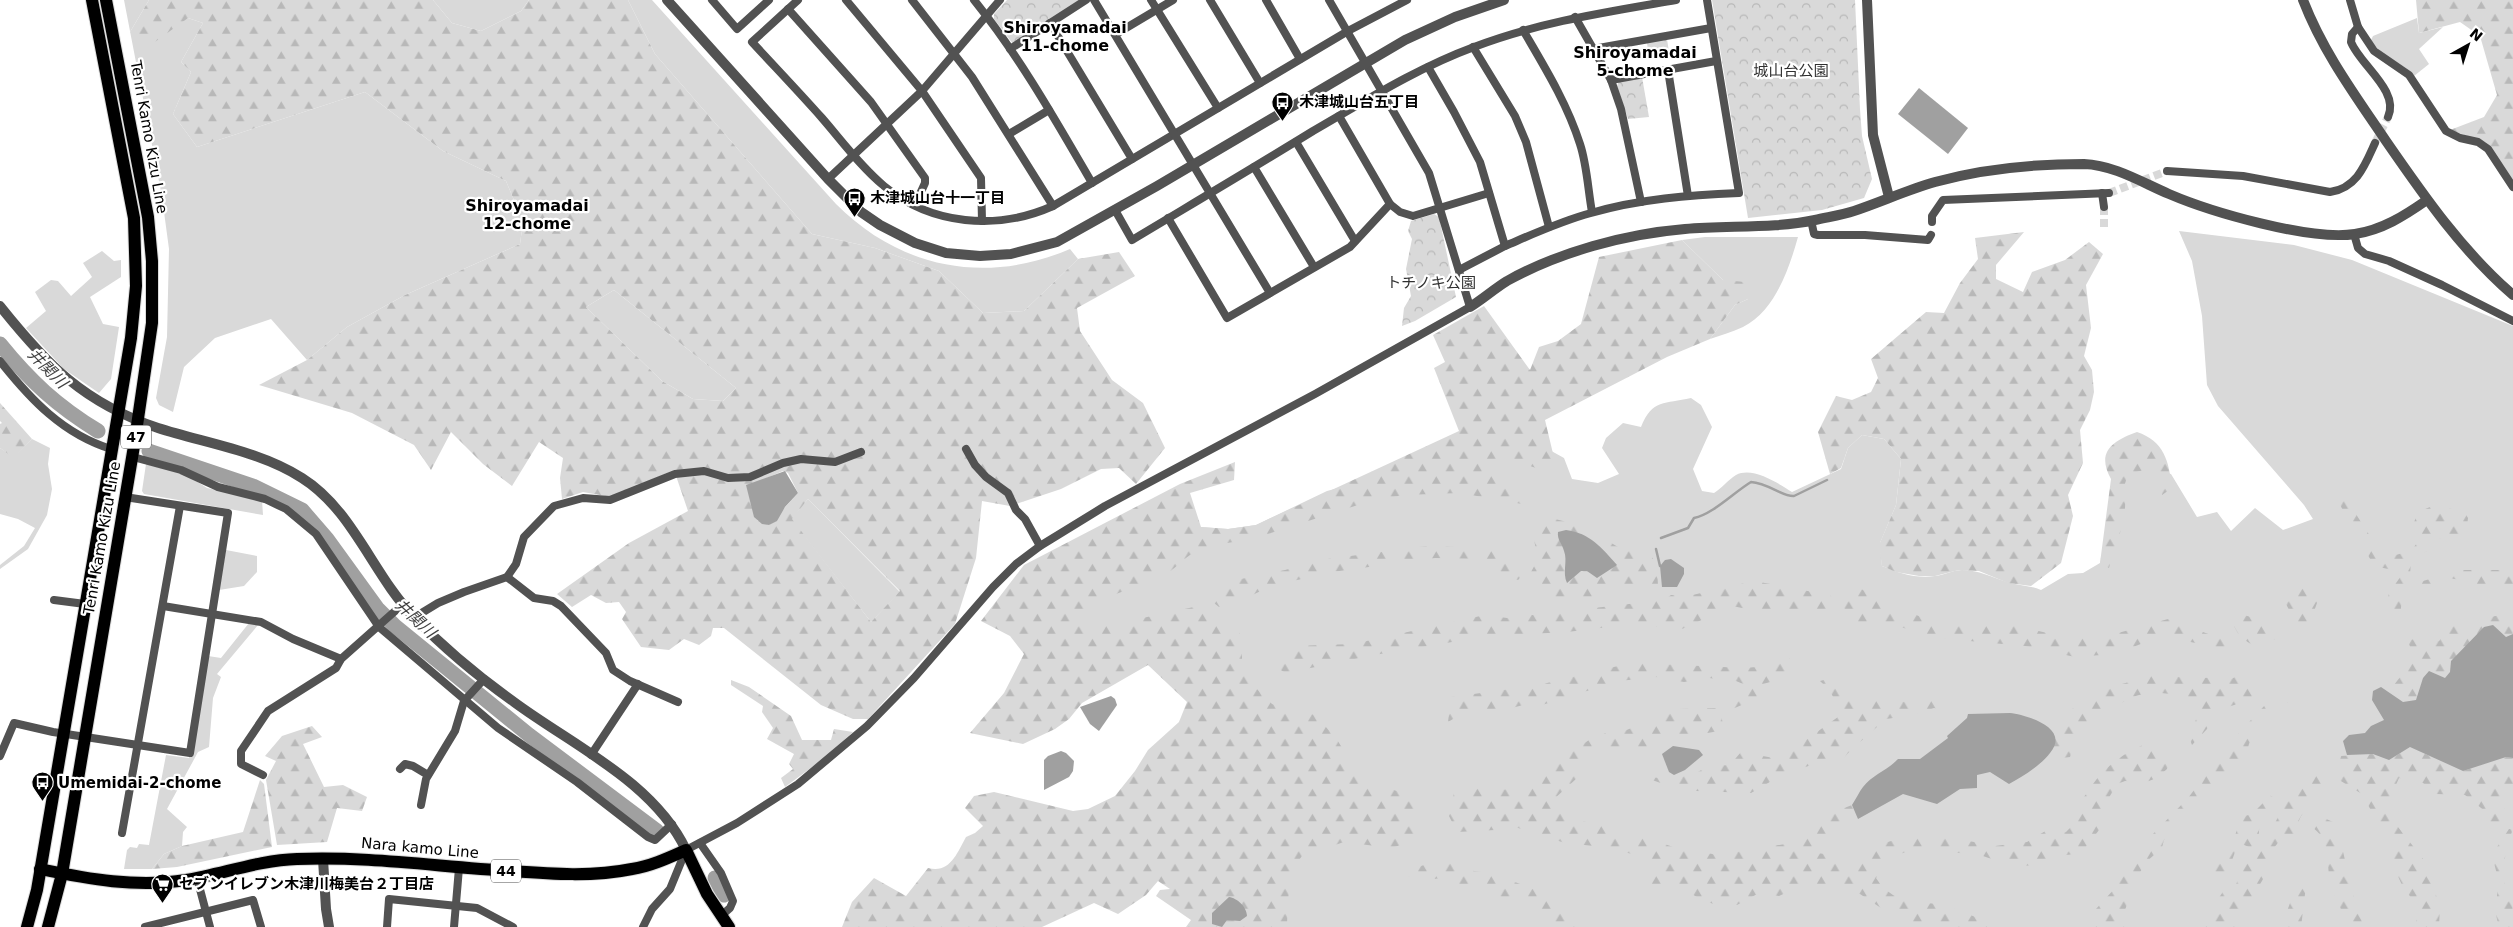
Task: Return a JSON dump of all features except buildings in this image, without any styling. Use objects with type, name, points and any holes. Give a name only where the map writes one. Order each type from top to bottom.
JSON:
[{"type":"main road","name":"Tenri Kamo Kizu Line","points":[[40,869],[135,305],[134,218],[92,0]]},
{"type":"main road","name":"Tenri Kamo Kizu Line","points":[[62,874],[151,343],[153,303],[152,253],[146,207],[106,0]]},
{"type":"main road","name":"Nara kamo Line","points":[[40,869],[62,874],[143,884],[197,878],[268,862],[322,858],[348,858],[554,874],[634,869],[686,850]]},
{"type":"main road","points":[[686,850],[721,916],[729,927]]},
{"type":"main road","points":[[27,927],[40,869]]},
{"type":"main road","points":[[48,927],[62,874]]},
{"type":"street","points":[[667,0],[828,179],[861,212],[899,237],[930,249],[962,255],[1011,254],[1042,247],[1064,239],[1365,61],[1455,16],[1504,0]]},
{"type":"street","points":[[712,0],[737,29],[769,0]]},
{"type":"street","points":[[798,0],[752,42],[853,155],[884,186],[915,205],[938,215],[982,222],[1025,217],[1053,206],[1300,59],[1407,0]]},
{"type":"street","points":[[846,0],[922,91],[981,178],[982,222]]},
{"type":"street","points":[[912,0],[956,54],[1009,134],[1053,206]]},
{"type":"street","points":[[974,0],[1010,49],[1092,183]]},
{"type":"street","points":[[828,179],[922,91],[956,54],[1000,0]]},
{"type":"street","points":[[1010,49],[1086,0]]},
{"type":"street","points":[[1094,0],[1176,133],[1270,293]]},
{"type":"street","points":[[1152,0],[1218,108]]},
{"type":"street","points":[[1116,34],[1173,0]]},
{"type":"street","points":[[1210,0],[1260,83]]},
{"type":"street","points":[[1266,0],[1300,59]]},
{"type":"street","points":[[1329,0],[1429,172],[1470,307]]},
{"type":"street","points":[[1387,0],[1391,8]]},
{"type":"street","points":[[1115,210],[1132,240],[1383,91],[1473,47],[1523,30],[1575,17],[1676,0]]},
{"type":"street","points":[[1459,270],[1505,246],[1549,227],[1592,212],[1641,202],[1688,196],[1739,193],[1707,0]]},
{"type":"street","points":[[1867,0],[1873,136],[1889,197]]},
{"type":"street","points":[[2304,0],[2330,57],[2427,200],[2473,257],[2513,296]]},
{"type":"street","points":[[2350,0],[2358,27],[2374,51],[2409,75],[2446,131],[2485,146],[2513,187]]},
{"type":"street","points":[[788,8],[871,102],[926,178],[915,205]]},
{"type":"street","points":[[1575,17],[1611,80],[1623,117],[1641,202]]},
{"type":"street","points":[[1050,23],[1132,159]]},
{"type":"street","points":[[2358,27],[2352,34],[2351,42],[2389,96],[2391,108],[2388,117]]},
{"type":"street","points":[[1593,49],[1711,28]]},
{"type":"street","points":[[1523,30],[1554,84],[1574,126],[1581,146],[1592,212]]},
{"type":"street","points":[[1473,47],[1515,116],[1526,142],[1549,227]]},
{"type":"street","points":[[1611,80],[1716,61]]},
{"type":"street","points":[[1428,68],[1480,162],[1505,246]]},
{"type":"street","points":[[1668,70],[1688,196]]},
{"type":"street","points":[[1009,134],[1049,110]]},
{"type":"street","points":[[1339,116],[1390,204],[1400,212],[1413,216],[1489,193]]},
{"type":"street","points":[[1296,142],[1356,242]]},
{"type":"street","points":[[2167,171],[2243,176],[2330,192],[2344,189],[2357,179],[2376,142]]},
{"type":"street","points":[[643,927],[652,909],[670,889],[686,850],[737,823],[798,784],[867,726],[914,678],[993,587],[1016,564],[1040,546],[1105,506],[1315,394],[1470,307],[1498,287],[1523,273],[1554,260],[1608,243],[1683,229],[1811,220],[1854,211],[1935,182],[1969,175],[2051,164],[2089,164],[2112,169],[2207,209],[2316,234],[2354,234],[2388,224],[2427,200]]},
{"type":"street","points":[[1254,167],[1314,267]]},
{"type":"street","points":[[1932,222],[1932,216],[1943,200],[2106,193],[2104,206]]},
{"type":"street","points":[[1168,218],[1227,318],[1350,247],[1390,204]]},
{"type":"street","points":[[1811,220],[1814,234],[1818,235],[1865,235],[1928,240],[1931,235]]},
{"type":"street","points":[[2354,234],[2358,248],[2365,254],[2389,261],[2513,321]]},
{"type":"street","points":[[0,306],[37,352],[60,374],[89,396],[156,427],[277,465],[301,477],[317,488],[333,504],[400,607],[415,617],[480,682],[591,755],[652,802],[672,824],[686,850]]},
{"type":"street","points":[[0,361],[30,397],[54,420],[78,434],[111,449]]},
{"type":"street","points":[[966,449],[975,465],[986,477],[1008,493],[1016,510],[1025,519],[1040,546]]},
{"type":"street","points":[[415,617],[438,603],[507,577],[516,564],[524,537],[554,506],[583,498],[610,500],[676,474],[704,471],[728,478],[750,477],[783,463],[801,459],[835,462],[861,452]]},
{"type":"street","points":[[133,457],[181,470],[218,487],[265,498],[286,509],[316,534],[379,627],[464,701],[498,728],[577,782],[648,837],[655,840],[672,824]]},
{"type":"street","points":[[0,756],[14,723],[63,733],[190,753],[228,514],[125,497]]},
{"type":"street","points":[[122,833],[180,506]]},
{"type":"street","points":[[507,577],[534,598],[553,601],[561,606],[606,653],[613,670],[638,684],[678,702]]},
{"type":"street","points":[[54,600],[85,604]]},
{"type":"street","points":[[163,606],[260,622],[341,660]]},
{"type":"street","points":[[263,775],[241,764],[241,751],[268,710],[315,683],[336,668],[341,660],[400,607]]},
{"type":"street","points":[[421,805],[428,776],[455,731],[464,701],[480,682]]},
{"type":"street","points":[[591,755],[638,684]]},
{"type":"street","points":[[400,769],[405,764],[413,766],[428,776]]},
{"type":"street","points":[[700,843],[721,873],[733,901],[730,908],[721,916]]},
{"type":"street","points":[[322,858],[329,927]]},
{"type":"street","points":[[454,927],[459,868]]},
{"type":"street","points":[[197,878],[210,927]]},
{"type":"street","points":[[387,927],[389,899],[477,908],[513,927]]},
{"type":"street","points":[[145,927],[156,926],[253,900],[261,927]]},
{"type":"green space","points":[[124,0],[149,0],[130,32]]},
{"type":"green space","points":[[149,0],[433,0],[452,23],[481,31],[521,11],[529,0],[628,0],[655,54],[812,234],[875,248],[939,271],[983,313],[1024,311],[1078,259],[1119,252],[1135,276],[1077,308],[1080,331],[1112,380],[1143,403],[1165,448],[1136,484],[1119,468],[1101,469],[1061,489],[1010,506],[982,501],[976,558],[955,624],[868,719],[853,719],[821,705],[724,628],[713,628],[711,636],[699,645],[684,639],[669,650],[641,647],[622,619],[626,612],[619,602],[606,603],[591,595],[572,607],[557,594],[629,543],[688,511],[674,470],[611,497],[583,492],[562,499],[560,478],[563,458],[539,442],[512,486],[483,464],[451,432],[431,470],[414,445],[352,413],[259,385],[307,360],[347,327],[405,295],[520,244],[523,222],[506,181],[443,151],[365,92],[197,147],[173,114],[191,72],[181,62],[203,23],[188,18],[148,47],[130,32]],"holes":[[[614,290],[736,388],[723,401],[693,399],[662,381],[586,307]],[[783,471],[788,473],[798,493],[769,525],[757,520],[762,480]],[[808,499],[900,591],[871,622],[792,519]]]},
{"type":"green space","points":[[433,0],[529,0],[521,11],[481,31],[452,23]]},
{"type":"green space","points":[[628,0],[652,0],[836,204],[861,226],[888,244],[916,256],[946,264],[976,268],[1007,266],[1038,260],[1070,249],[1078,259],[1024,311],[983,313],[939,271],[875,248],[812,234],[655,54]]},
{"type":"green space","points":[[1007,0],[1081,0],[1013,44],[994,19],[994,14]]},
{"type":"green space","name":"城山台公園","points":[[1712,0],[1855,0],[1862,136],[1872,179],[1864,198],[1822,210],[1748,218]]},
{"type":"green space","points":[[2416,0],[2513,0],[2513,182],[2485,142],[2450,130],[2484,117],[2497,95],[2480,36],[2460,22],[2419,33]]},
{"type":"green space","points":[[188,18],[203,23],[181,62],[191,72],[173,114],[197,147],[365,92],[443,151],[506,181],[523,222],[520,244],[405,295],[347,327],[307,360],[271,319],[215,338],[184,367],[173,412],[159,405],[156,398],[167,337],[169,249],[162,197],[130,32]]},
{"type":"green space","points":[[2417,18],[2419,33],[2443,27],[2419,49],[2429,64],[2414,76],[2403,66],[2380,51],[2371,40],[2373,36]]},
{"type":"green space","points":[[1667,39],[1669,52],[1649,56],[1647,43]]},
{"type":"green space","points":[[1642,77],[1649,117],[1628,119],[1617,86],[1619,81]]},
{"type":"green space","name":"トチノキ公園","points":[[1434,214],[1439,217],[1456,297],[1415,321],[1402,326],[1404,308],[1411,296],[1406,269],[1412,239],[1408,231],[1411,221]]},
{"type":"green space","points":[[2179,231],[2294,245],[2352,260],[2513,326],[2513,927],[1266,927],[1246,701],[1080,633],[1066,597],[1201,527],[1228,529],[1256,525],[1327,491],[1528,438],[1564,458],[1572,479],[1598,483],[1619,474],[1602,448],[1606,438],[1623,423],[1641,427],[1645,418],[1660,404],[1691,398],[1701,405],[1712,427],[1693,469],[1702,491],[1714,493],[1736,475],[1750,473],[1766,477],[1792,492],[1841,469],[1848,448],[1862,435],[1884,439],[1901,459],[1896,505],[1880,543],[1882,566],[1908,575],[1928,577],[1959,570],[1968,570],[2041,590],[2068,574],[2083,573],[2100,563],[2122,461],[2171,474],[2197,517],[2217,512],[2231,531],[2255,508],[2283,530],[2313,519],[2304,505],[2218,406],[2207,385],[2202,316],[2192,261]]},
{"type":"green space","points":[[2024,232],[1996,265],[1996,279],[2023,292],[2032,272],[2065,260],[2089,242],[2103,254],[2086,285],[2091,328],[2084,356],[2092,370],[2094,392],[2090,410],[2080,430],[2083,463],[2068,495],[2073,516],[2061,563],[2031,586],[2008,583],[1979,571],[1959,570],[1935,576],[1919,576],[1896,572],[1882,566],[1879,545],[1896,505],[1901,459],[1884,439],[1862,435],[1848,448],[1841,468],[1830,474],[1818,432],[1836,396],[1852,400],[1871,392],[1878,378],[1871,359],[1926,312],[1944,313],[1960,283],[1978,259],[1975,238]]},
{"type":"green space","points":[[1705,237],[1798,237],[1785,275],[1764,311],[1743,327],[1710,339],[1735,305],[1748,299],[1723,280],[1682,240]]},
{"type":"green space","points":[[1682,240],[1723,280],[1745,282],[1748,299],[1735,305],[1710,339],[1667,357],[1545,420],[1555,462],[1551,473],[1506,458],[1490,470],[1519,498],[1522,504],[1460,493],[1403,495],[1361,504],[1246,541],[1224,543],[1203,549],[1190,555],[1163,575],[1112,596],[1085,610],[1086,621],[1096,628],[1203,605],[1218,625],[1235,623],[1242,639],[1242,663],[1248,680],[1272,704],[1315,715],[1336,738],[1362,780],[1397,791],[1419,809],[1414,841],[1391,848],[1344,842],[1302,856],[1290,872],[1287,923],[1291,927],[1186,927],[1191,920],[1156,896],[1160,890],[1170,889],[1158,881],[1146,895],[1118,914],[1094,903],[1042,927],[842,927],[852,902],[874,878],[906,896],[928,868],[942,868],[952,861],[966,837],[975,833],[983,826],[965,808],[974,796],[994,792],[1073,811],[1088,809],[1115,796],[1135,771],[1148,750],[1179,722],[1187,702],[1148,665],[1082,703],[1069,719],[1055,729],[1023,744],[970,733],[1004,693],[1024,654],[1010,636],[981,621],[1024,565],[1180,484],[1235,462],[1234,480],[1190,493],[1201,527],[1228,529],[1256,525],[1459,431],[1434,368],[1445,362],[1433,335],[1484,306],[1530,370],[1539,347],[1558,341],[1581,324],[1599,257]]},
{"type":"green space","points":[[102,251],[114,261],[121,260],[121,277],[90,297],[103,324],[119,327],[111,379],[99,393],[64,369],[26,328],[46,311],[35,292],[51,280],[58,281],[71,296],[92,277],[83,263]]},
{"type":"green space","points":[[614,290],[736,388],[723,401],[693,399],[662,381],[586,307]]},
{"type":"green space","points":[[0,403],[32,439],[14,458],[0,448],[0,424],[2,423],[0,421]]},
{"type":"green space","points":[[2137,432],[2153,441],[2164,453],[2172,488],[2162,495],[2159,479],[2148,469],[2128,474],[2123,490],[2125,498],[2124,518],[2109,568],[2100,563],[2111,479],[2105,462],[2106,455],[2109,449],[2120,439]]},
{"type":"green space","points":[[32,439],[50,448],[48,464],[52,489],[47,515],[28,549],[0,569],[0,565],[24,546],[35,528],[18,519],[0,514],[0,448],[14,457]]},
{"type":"green space","points":[[146,464],[187,475],[207,488],[262,500],[263,515],[144,494],[142,491]]},
{"type":"green space","points":[[2345,497],[2384,558],[2411,551],[2417,543],[2413,525],[2418,512],[2430,507],[2463,510],[2468,518],[2466,535],[2432,540],[2430,549],[2411,561],[2410,575],[2423,581],[2460,570],[2513,570],[2513,585],[2473,586],[2460,580],[2449,578],[2436,589],[2411,588],[2402,604],[2403,622],[2400,626],[2395,613],[2384,613],[2389,593],[2401,576],[2393,570],[2374,566],[2339,503]]},
{"type":"green space","points":[[808,499],[900,592],[871,622],[791,519]]},
{"type":"green space","points":[[1539,515],[1583,526],[1623,550],[1650,553],[1657,567],[1658,586],[1619,585],[1602,597],[1565,600],[1554,597],[1531,572],[1538,559],[1533,535]]},
{"type":"green space","points":[[1434,545],[1498,552],[1519,563],[1526,571],[1518,580],[1508,577],[1481,559],[1435,558],[1332,572],[1271,586],[1236,603],[1219,607],[1214,603],[1217,593],[1231,581],[1285,570],[1320,560]]},
{"type":"green space","points":[[226,550],[257,556],[257,572],[244,586],[219,590]]},
{"type":"green space","points":[[1754,581],[1813,592],[1828,592],[1835,602],[1831,612],[1785,609],[1768,613],[1732,606],[1682,629],[1634,624],[1567,632],[1488,636],[1374,655],[1286,673],[1275,667],[1274,662],[1293,646],[1353,644],[1485,615],[1507,618],[1664,600],[1671,595],[1688,596]]},
{"type":"green space","points":[[2286,588],[2312,589],[2317,603],[2308,628],[2300,629],[2281,596]]},
{"type":"green space","points":[[1861,589],[1870,593],[1884,604],[1948,626],[1988,624],[2017,626],[2069,638],[2104,637],[2168,619],[2211,635],[2222,627],[2230,637],[2230,650],[2161,636],[2128,649],[2101,655],[2075,657],[2025,646],[1925,637],[1879,620],[1858,627],[1841,604]]},
{"type":"green space","points":[[2236,613],[2266,621],[2275,630],[2275,639],[2267,644],[2254,646],[2240,637],[2231,621]]},
{"type":"green space","points":[[2513,613],[2513,634],[2506,637],[2493,625],[2445,678],[2429,671],[2423,678],[2416,701],[2404,702],[2389,691],[2401,676],[2398,667],[2415,659],[2407,639],[2439,641],[2453,624],[2473,625],[2484,618]]},
{"type":"green space","points":[[249,623],[258,625],[217,674],[221,677],[213,698],[209,747],[198,752],[167,809],[187,827],[183,832],[182,846],[164,854],[152,869],[124,869],[127,850],[130,847],[137,848],[139,844],[149,845],[166,755],[189,758],[208,656],[221,658]]},
{"type":"green space","points":[[1773,658],[1789,658],[1796,672],[1763,684],[1760,697],[1721,714],[1724,730],[1691,736],[1670,735],[1646,751],[1632,748],[1617,755],[1604,747],[1579,763],[1576,779],[1554,799],[1577,820],[1605,826],[1624,834],[1648,838],[1673,847],[1718,855],[1791,843],[1816,819],[1852,805],[1858,819],[1813,843],[1815,853],[1837,855],[1851,865],[1868,847],[1907,837],[1932,834],[1995,846],[2027,842],[2047,830],[2066,832],[2075,822],[2080,802],[2093,784],[2114,762],[2130,751],[2149,742],[2169,752],[2170,760],[2167,769],[2157,778],[2146,782],[2125,781],[2117,784],[2107,801],[2107,814],[2099,830],[2086,847],[2075,854],[2066,855],[2055,863],[2042,866],[2009,865],[1980,855],[1917,849],[1896,855],[1876,878],[1883,888],[1893,895],[1923,903],[1942,904],[2001,927],[1940,927],[1915,924],[1884,910],[1860,894],[1841,887],[1819,889],[1803,885],[1779,896],[1759,893],[1737,905],[1714,904],[1704,901],[1681,888],[1672,876],[1654,889],[1644,885],[1652,864],[1636,855],[1604,847],[1565,843],[1509,825],[1495,830],[1457,832],[1449,816],[1455,788],[1528,790],[1544,771],[1589,740],[1606,733],[1619,733],[1679,709],[1721,708],[1748,686],[1736,681],[1709,678],[1684,682],[1656,677],[1619,681],[1542,705],[1523,705],[1493,713],[1463,713],[1448,722],[1451,697],[1511,689],[1519,694],[1547,683],[1639,661],[1658,664],[1744,668],[1769,666]]},
{"type":"green space","points":[[2151,676],[2212,678],[2224,683],[2235,677],[2248,678],[2256,689],[2255,698],[2219,710],[2212,716],[2207,729],[2192,745],[2189,737],[2197,717],[2196,701],[2177,695],[2158,693],[2139,695],[2120,704],[2101,718],[2093,717],[2070,757],[2053,759],[2050,753],[2059,727],[2064,718],[2081,702],[2128,682]]},
{"type":"green space","points":[[1835,677],[1844,684],[1843,690],[1855,705],[1883,699],[1913,703],[1925,698],[1949,699],[1941,710],[1934,708],[1914,715],[1886,719],[1840,762],[1814,764],[1780,776],[1751,793],[1697,791],[1672,787],[1638,775],[1666,779],[1692,775],[1709,766],[1730,765],[1741,752],[1779,759],[1838,717],[1837,706],[1833,697],[1820,681]]},
{"type":"green space","points":[[731,680],[749,687],[791,716],[802,740],[831,740],[834,729],[853,732],[823,759],[785,787],[781,778],[793,769],[789,764],[794,754],[767,739],[773,728],[762,712],[763,706],[731,685]]},
{"type":"green space","points":[[2285,698],[2288,702],[2254,730],[2256,733],[2248,747],[2251,756],[2245,765],[2234,765],[2225,780],[2207,785],[2196,800],[2197,803],[2164,840],[2161,851],[2154,855],[2142,868],[2125,910],[2127,915],[2124,927],[2087,927],[2096,909],[2116,887],[2153,834],[2188,798],[2214,764],[2237,741],[2236,736],[2266,704],[2270,706]]},
{"type":"green space","points":[[312,726],[322,737],[303,744],[324,787],[343,785],[367,797],[362,811],[337,808],[327,842],[277,845],[266,780],[276,761],[265,756],[282,736]]},
{"type":"green space","points":[[2410,747],[2463,771],[2506,757],[2513,758],[2513,787],[2503,797],[2505,817],[2490,845],[2486,812],[2465,795],[2437,794],[2423,783],[2399,778],[2387,805],[2398,827],[2427,864],[2429,878],[2440,905],[2439,927],[2417,927],[2414,902],[2402,885],[2395,870],[2391,847],[2362,794],[2336,778],[2341,756],[2373,754],[2389,760]]},
{"type":"green space","points":[[2315,763],[2322,764],[2322,785],[2299,821],[2296,833],[2296,846],[2285,834],[2273,849],[2268,860],[2269,869],[2246,908],[2241,927],[2202,927],[2226,888],[2235,887],[2251,848],[2242,844],[2235,852],[2225,880],[2211,879],[2219,855],[2233,842],[2241,817],[2252,814],[2263,803],[2264,797],[2268,794],[2276,799],[2260,825],[2259,844],[2264,844],[2288,798],[2288,789],[2299,786],[2306,791],[2314,779],[2310,772]]},
{"type":"green space","points":[[260,780],[264,784],[272,847],[177,867],[152,869],[164,854],[182,846],[243,832]]},
{"type":"green space","points":[[2315,814],[2333,822],[2339,834],[2353,895],[2364,927],[2347,927],[2330,882],[2326,846],[2317,831],[2308,825]]},
{"type":"green space","points":[[2509,829],[2513,829],[2506,852],[2504,876],[2506,892],[2513,897],[2512,927],[2499,927],[2496,915],[2498,878],[2494,863],[2497,847]]},
{"type":"green space","points":[[1441,860],[1457,862],[1468,870],[1494,874],[1541,892],[1570,914],[1580,927],[1561,927],[1556,925],[1526,902],[1494,896],[1481,891],[1475,886],[1460,889],[1448,877],[1434,879],[1407,876],[1404,871]]},
{"type":"green space","points":[[2301,874],[2306,886],[2301,927],[2281,927]]},
{"type":"shaded area","points":[[1919,88],[1968,128],[1948,154],[1898,114]]},
{"type":"shaded area","points":[[785,471],[798,493],[785,507],[777,521],[769,525],[762,524],[754,517],[746,485]]},
{"type":"shaded area","points":[[1566,530],[1582,534],[1595,542],[1617,565],[1597,578],[1587,571],[1581,571],[1567,583],[1565,555],[1558,535],[1558,532]]},
{"type":"shaded area","points":[[1671,559],[1684,568],[1684,574],[1677,587],[1662,587],[1660,566],[1665,560]]},
{"type":"shaded area","points":[[2493,625],[2506,637],[2513,634],[2513,758],[2506,757],[2463,771],[2410,747],[2389,760],[2373,754],[2347,755],[2343,741],[2349,735],[2365,733],[2371,726],[2384,720],[2372,700],[2373,691],[2381,687],[2403,702],[2416,700],[2423,678],[2429,671],[2445,678],[2450,672],[2451,661],[2484,627]]},
{"type":"shaded area","points":[[1111,696],[1115,699],[1117,705],[1099,731],[1090,724],[1080,707]]},
{"type":"shaded area","points":[[2010,713],[2044,724],[2055,736],[2055,744],[2050,753],[2031,770],[2009,784],[1990,772],[1977,775],[1977,788],[1960,789],[1937,804],[1903,794],[1858,819],[1852,805],[1862,789],[1871,779],[1898,759],[1920,759],[1948,738],[1947,736],[1967,718],[1968,714]]},
{"type":"shaded area","points":[[1673,746],[1699,750],[1703,755],[1685,770],[1674,775],[1669,772],[1662,754]]},
{"type":"shaded area","points":[[1061,751],[1074,761],[1073,771],[1069,777],[1044,790],[1044,760],[1048,756]]},
{"type":"shaded area","points":[[1229,897],[1241,904],[1247,916],[1240,921],[1227,920],[1222,927],[1212,924],[1212,913]]},
{"type":"waterway","name":"井関川","points":[[0,344],[22,370],[45,392],[98,431]]},
{"type":"waterway","name":"井関川","points":[[149,451],[253,486],[302,510],[327,539],[377,608],[395,626],[529,735],[657,831]]},
{"type":"waterway","points":[[1661,538],[1688,528],[1694,518],[1716,508],[1751,482],[1794,496],[1827,480]]},
{"type":"waterway","points":[[1656,549],[1660,566]]},
{"type":"waterway","name":"井関川","points":[[715,878],[724,895]]},
{"type":"tunnel","points":[[2375,143],[2388,117]]},
{"type":"tunnel","points":[[2109,193],[2167,171]]},
{"type":"tunnel","points":[[2104,207],[2104,230]]},
{"type":"place","name":"木津城山台五丁目","points":[[1283,121]]},
{"type":"place","name":"木津城山台十一丁目","points":[[854,217]]},
{"type":"place","name":"Umemidai-2-chome","points":[[42,802]]},
{"type":"place","name":"セブンイレブン木津川梅美台２丁目店","points":[[163,903]]},
{"type":"district","name":"Shiroyamadai 11-chome","points":[[1065,36]]},
{"type":"district","name":"Shiroyamadai 5-chome","points":[[1635,61]]},
{"type":"district","name":"Shiroyamadai 12-chome","points":[[527,214]]}]
